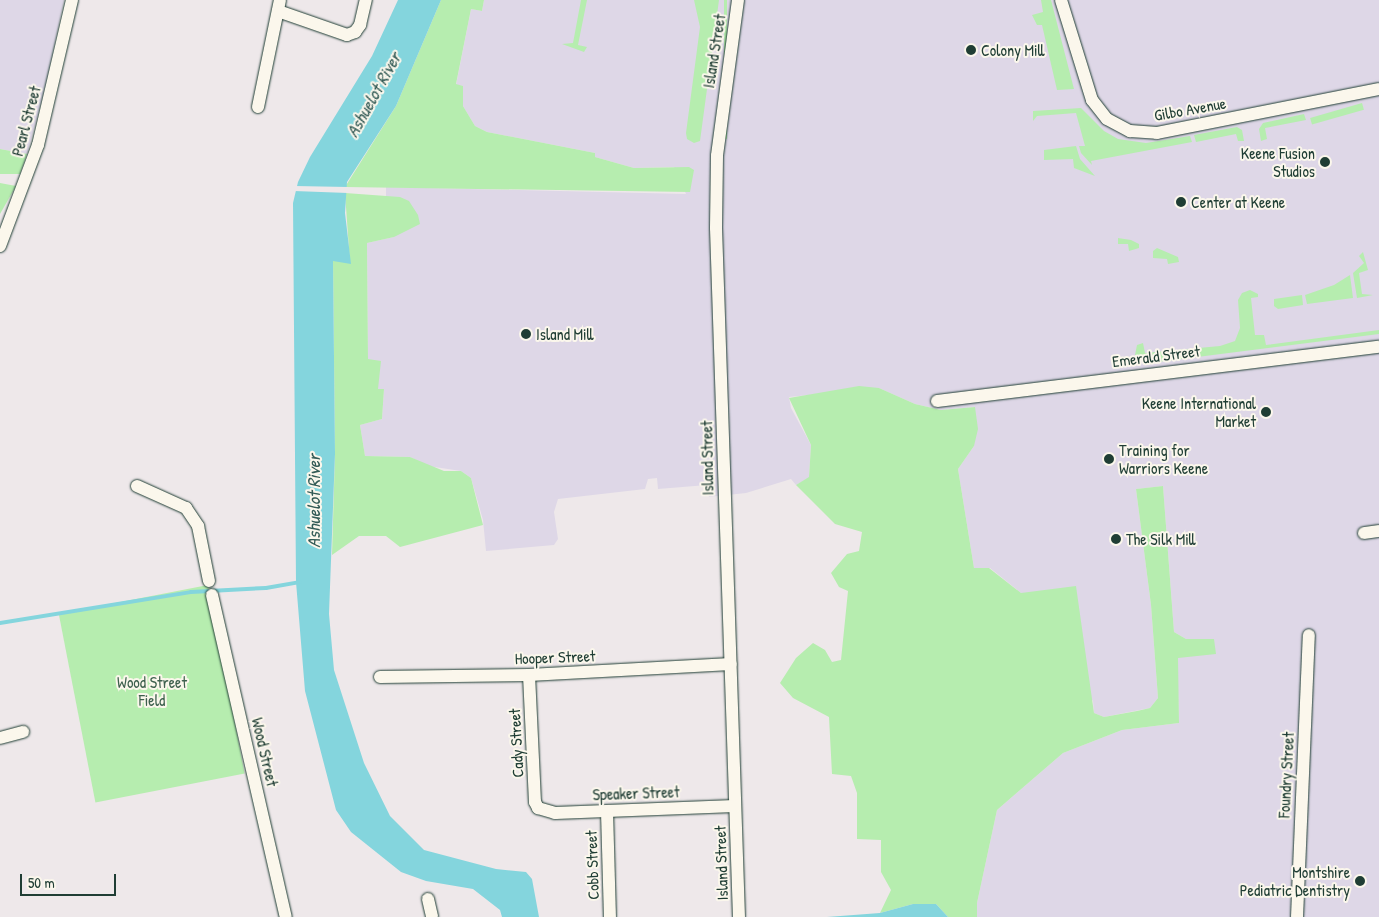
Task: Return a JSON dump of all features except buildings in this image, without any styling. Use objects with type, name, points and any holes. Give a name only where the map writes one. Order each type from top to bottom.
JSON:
[{"type":"street","name":"Pearl Street","points":[[0,246],[38,145],[72,0]]},
{"type":"street","points":[[258,107],[279,5],[347,35],[355,32],[360,25],[366,0]]},
{"type":"street","name":"Island Street","points":[[738,0],[717,158],[717,264],[739,917]]},
{"type":"street","name":"Gilbo Avenue","points":[[1061,0],[1092,100],[1107,119],[1130,131],[1156,133],[1379,89]]},
{"type":"street","name":"Emerald Street","points":[[937,401],[1379,347]]},
{"type":"street","points":[[137,486],[186,508],[198,526],[209,581]]},
{"type":"street","points":[[1364,533],[1379,531]]},
{"type":"street","name":"Wood Street","points":[[212,595],[286,917]]},
{"type":"street","name":"Foundry Street","points":[[1296,917],[1309,635]]},
{"type":"street","name":"Hooper Street","points":[[380,677],[530,675],[731,664]]},
{"type":"street","name":"Cady Street","points":[[530,675],[535,802],[538,808]]},
{"type":"street","points":[[0,738],[23,732]]},
{"type":"street","name":"Speaker Street","points":[[538,808],[555,813],[735,806]]},
{"type":"street","name":"Cobb Street","points":[[607,811],[610,917]]},
{"type":"street","points":[[428,899],[432,917]]},
{"type":"shaded area","points":[[0,0],[64,0],[46,86],[27,154],[0,149]]},
{"type":"shaded area","points":[[484,0],[1379,0],[1379,917],[977,917],[977,903],[997,810],[1063,753],[1122,730],[1179,723],[1177,658],[1214,639],[1186,639],[1174,632],[1163,486],[1136,489],[1151,605],[1158,698],[1150,708],[1104,717],[1094,713],[1093,701],[1021,593],[990,568],[974,568],[958,469],[974,446],[975,407],[941,410],[915,404],[879,388],[789,397],[791,408],[811,445],[809,478],[796,485],[791,479],[746,493],[709,497],[707,485],[658,489],[657,478],[648,479],[645,489],[558,499],[554,512],[558,539],[554,545],[486,551],[483,520],[471,478],[461,471],[428,466],[410,457],[365,456],[360,425],[382,419],[384,389],[378,389],[368,359],[367,243],[394,237],[400,197],[386,198],[386,187],[686,194],[674,167],[634,168],[595,157],[595,153],[487,132],[475,126],[463,106],[463,86],[456,85],[471,9],[482,11]]},
{"type":"green space","points":[[441,0],[484,0],[482,11],[471,9],[456,84],[463,86],[463,106],[475,126],[487,132],[595,153],[595,157],[634,168],[689,167],[694,170],[690,192],[345,187],[396,106]]},
{"type":"green space","points":[[581,0],[587,0],[578,45],[587,47],[584,52],[562,44],[573,43]]},
{"type":"green space","points":[[694,0],[719,0],[700,141],[694,143],[687,139],[686,133],[700,27]]},
{"type":"green space","points":[[724,0],[727,0],[727,139],[724,139]]},
{"type":"green space","points":[[1041,0],[1051,0],[1074,89],[1057,90],[1042,25],[1037,25],[1032,15],[1043,12]]},
{"type":"green space","points":[[1362,103],[1364,110],[1312,125],[1310,118]]},
{"type":"green space","points":[[1081,108],[1104,131],[1118,139],[1146,143],[1190,136],[1192,142],[1091,161],[1092,165],[1081,153],[1079,146],[1085,146],[1076,113],[1037,116],[1033,121],[1033,111]]},
{"type":"green space","points":[[1304,114],[1306,120],[1265,128],[1267,139],[1261,141],[1259,129],[1263,123]]},
{"type":"green space","points":[[1237,127],[1242,130],[1244,141],[1238,141],[1236,134],[1196,142],[1194,135]]},
{"type":"green space","points":[[1076,146],[1080,159],[1095,176],[1074,168],[1073,159],[1044,160],[1044,150]]},
{"type":"green space","points":[[0,149],[27,154],[20,174],[0,174]]},
{"type":"green space","points":[[0,183],[16,186],[0,214]]},
{"type":"green space","points":[[345,193],[400,197],[409,201],[418,215],[420,224],[394,237],[367,243],[368,359],[381,361],[378,389],[384,389],[382,419],[360,425],[365,456],[410,457],[444,471],[461,471],[471,478],[483,525],[400,547],[386,536],[359,536],[332,555],[335,454],[333,260],[350,263]]},
{"type":"green space","points":[[1118,238],[1131,240],[1139,244],[1139,248],[1129,251],[1128,244],[1118,244]]},
{"type":"green space","points":[[1157,248],[1178,257],[1179,262],[1168,264],[1167,259],[1153,258],[1153,251]]},
{"type":"green space","points":[[1363,252],[1368,270],[1359,273],[1362,294],[1373,295],[1357,298],[1353,273],[1364,263],[1359,256]]},
{"type":"green space","points":[[1350,275],[1353,298],[1307,304],[1305,295],[1334,285]]},
{"type":"green space","points":[[1250,290],[1258,294],[1258,297],[1251,298],[1255,335],[1264,335],[1266,345],[1379,330],[1379,334],[1150,363],[1135,355],[1137,345],[1143,343],[1145,353],[1220,346],[1235,341],[1240,328],[1238,300],[1242,293]]},
{"type":"green space","points":[[1302,295],[1303,305],[1278,309],[1274,306],[1274,299]]},
{"type":"green space","points":[[859,386],[879,388],[915,404],[941,410],[975,407],[978,429],[974,446],[958,469],[974,568],[989,568],[1021,593],[1076,586],[1094,713],[1104,717],[1150,708],[1158,698],[1151,605],[1136,489],[1163,486],[1174,632],[1186,639],[1214,639],[1216,654],[1178,658],[1179,723],[1122,730],[1063,753],[997,810],[977,903],[977,917],[948,917],[936,904],[913,904],[880,913],[891,890],[881,872],[881,840],[857,839],[857,793],[851,776],[832,774],[829,717],[793,698],[780,683],[796,658],[813,643],[825,650],[832,662],[841,660],[848,591],[839,587],[831,573],[847,554],[859,551],[862,532],[835,524],[796,485],[809,477],[811,445],[789,398]]},
{"type":"green space","name":"Wood Street Field","points":[[208,585],[245,773],[95,802],[59,614]]},
{"type":"water","name":"Ashuelot River","points":[[398,0],[441,0],[396,106],[347,182],[345,213],[351,264],[333,261],[335,454],[329,614],[334,670],[364,763],[390,816],[424,850],[496,869],[526,872],[532,879],[539,917],[502,917],[500,910],[473,889],[426,881],[401,872],[351,832],[336,810],[305,691],[296,582],[293,203],[298,182],[310,157],[372,56]]},
{"type":"water","points":[[913,904],[936,904],[948,917],[827,917],[880,913]]},
{"type":"pier","points":[[295,186],[348,187],[348,193],[294,191]]},
{"type":"waterway","points":[[0,623],[191,592],[266,588],[299,582]]},
{"type":"place","name":"Colony Mill","points":[[971,50]]},
{"type":"place","name":"Keene Fusion Studios","points":[[1325,162]]},
{"type":"place","name":"Center at Keene","points":[[1181,202]]},
{"type":"place","name":"Island Mill","points":[[526,334]]},
{"type":"place","name":"Keene International Market","points":[[1266,412]]},
{"type":"place","name":"Training for Warriors Keene","points":[[1109,459]]},
{"type":"place","name":"The Silk Mill","points":[[1116,539]]},
{"type":"place","name":"Montshire Pediatric Dentistry","points":[[1360,881]]}]
